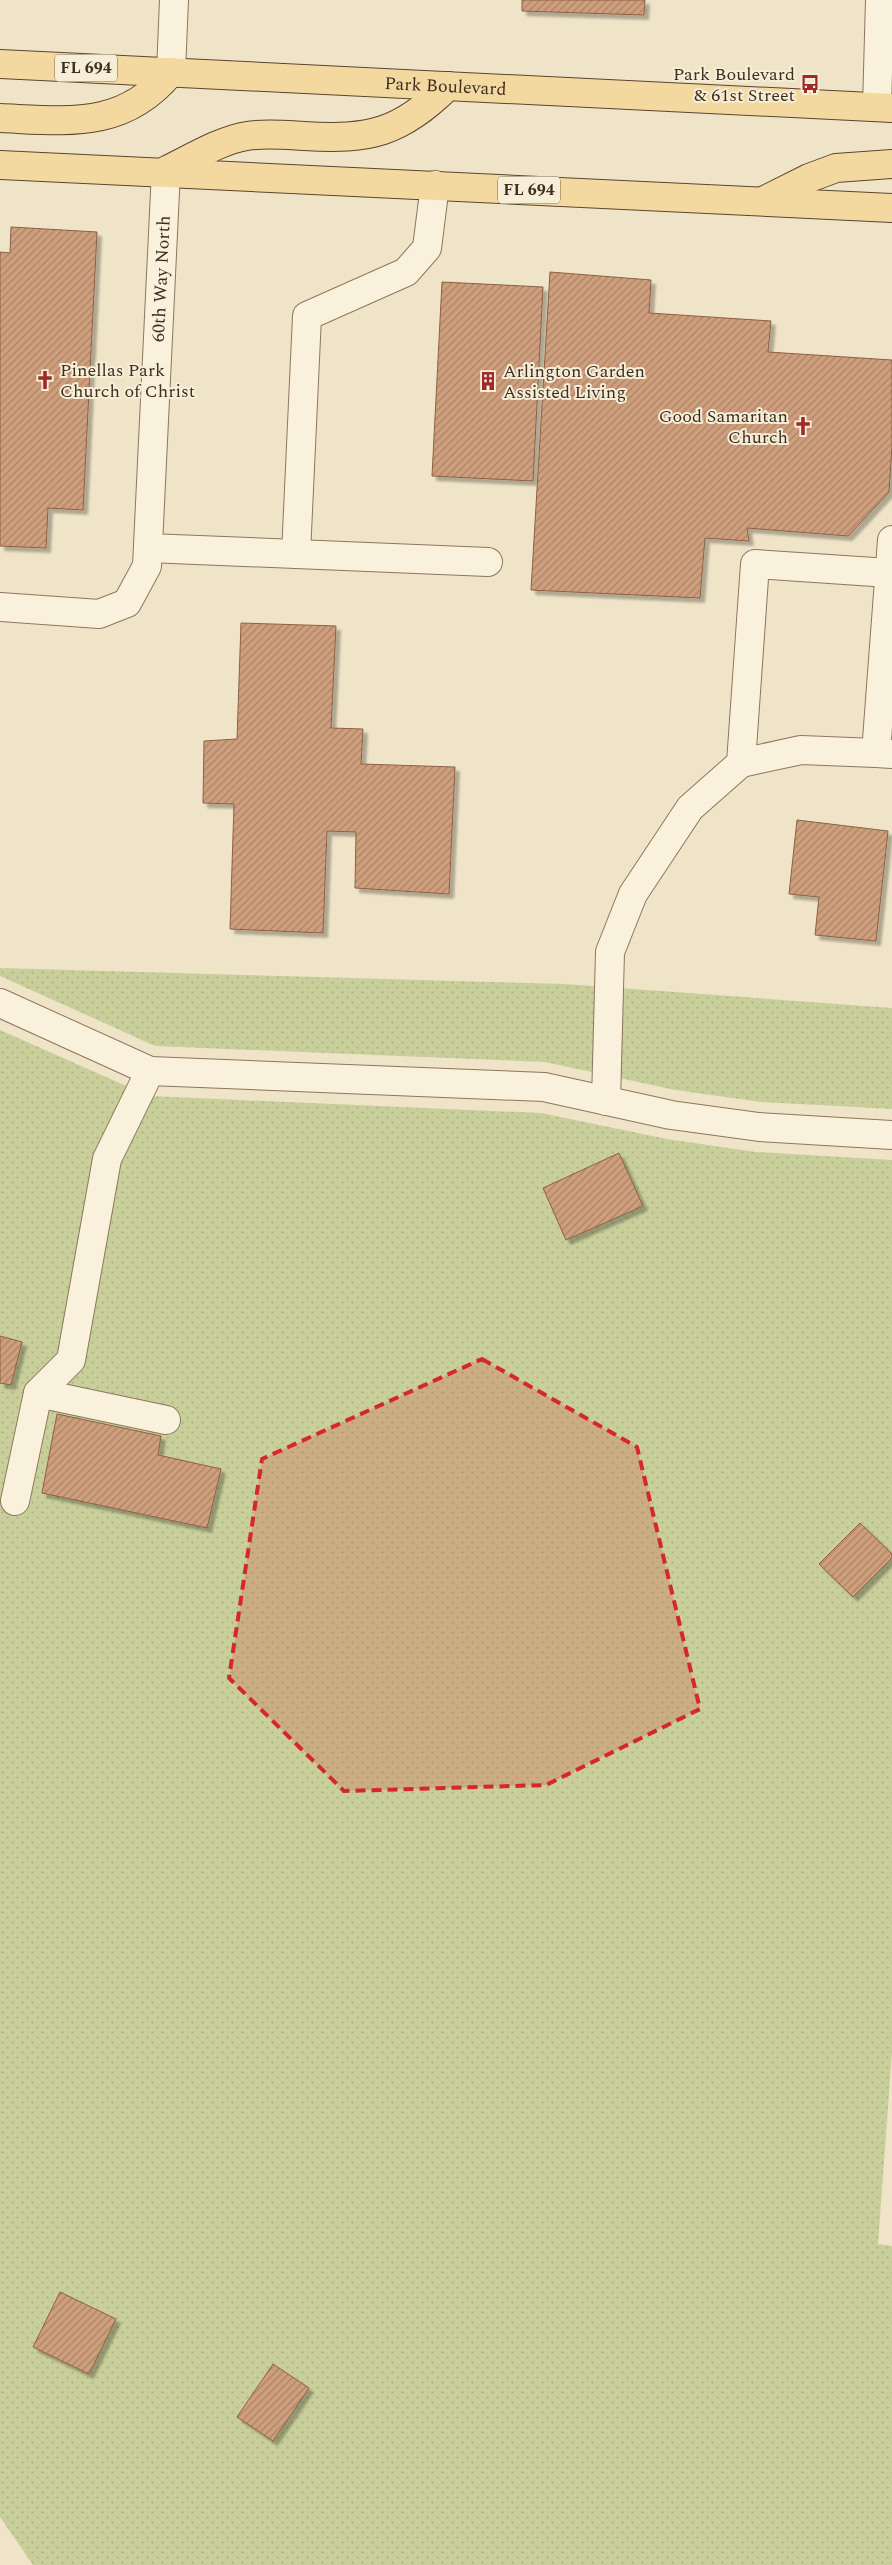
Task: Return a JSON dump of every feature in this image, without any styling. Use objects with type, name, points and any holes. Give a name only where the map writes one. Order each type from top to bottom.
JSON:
[{"type":"main road","name":"Park Boulevard","points":[[0,64],[884,108]]},
{"type":"main road","points":[[0,118],[72,121],[108,116],[151,92],[171,72]]},
{"type":"main road","points":[[166,171],[203,152],[246,136],[340,138],[392,127],[418,114],[448,86]]},
{"type":"main road","name":"FL 694","points":[[0,164],[892,208]]},
{"type":"main road","points":[[762,202],[809,178],[836,168],[892,164]]},
{"type":"street","points":[[171,72],[174,0]]},
{"type":"street","points":[[880,0],[884,108]]},
{"type":"street","name":"60th Way North","points":[[148,557],[166,171]]},
{"type":"street","points":[[296,554],[307,316],[406,272],[427,248],[435,185]]},
{"type":"street","points":[[606,1101],[610,952],[633,894],[690,808],[741,763],[801,750],[884,753],[889,573],[892,540]]},
{"type":"street","points":[[0,607],[99,614],[127,603],[148,557],[296,554],[488,562]]},
{"type":"street","points":[[741,763],[755,564],[889,573]]},
{"type":"street","points":[[0,1003],[150,1071],[544,1087],[671,1115],[759,1127],[892,1135]]},
{"type":"street","points":[[15,1501],[38,1393],[72,1360],[107,1159],[150,1071]]},
{"type":"street","points":[[38,1393],[166,1420]]},
{"type":"highlighted area","points":[[482,1359],[637,1447],[700,1709],[546,1785],[344,1791],[229,1678],[262,1459]]},
{"type":"green space","points":[[0,968],[565,984],[892,1008],[892,1109],[761,1102],[675,1090],[545,1062],[155,1046],[0,976]]},
{"type":"green space","points":[[0,1030],[149,1096],[541,1113],[667,1139],[756,1152],[892,1160],[892,2052],[878,2244],[892,2246],[892,2565],[33,2565],[0,2517]]},
{"type":"building","points":[[522,0],[645,0],[644,15],[522,11]]},
{"type":"building","name":"Pinellas Park Church of Christ","points":[[11,227],[97,232],[83,510],[48,508],[46,548],[0,546],[0,252],[10,253]]},
{"type":"building","name":"Good Samaritan Church","points":[[550,272],[651,280],[649,313],[771,321],[768,352],[892,360],[892,447],[889,492],[848,536],[747,528],[749,541],[705,538],[700,598],[531,590]]},
{"type":"building","name":"Arlington Garden Assisted Living","points":[[442,282],[543,287],[533,481],[432,476]]},
{"type":"building","points":[[241,623],[336,626],[331,728],[363,729],[361,764],[455,767],[449,894],[355,888],[356,832],[327,831],[323,933],[230,929],[234,804],[203,803],[204,741],[237,739]]},
{"type":"building","points":[[797,820],[888,831],[876,941],[815,935],[819,897],[789,894]]},
{"type":"building","points":[[619,1153],[643,1206],[566,1240],[543,1188]]},
{"type":"building","points":[[0,1336],[22,1342],[11,1385],[0,1383]]},
{"type":"building","points":[[57,1414],[161,1436],[158,1455],[221,1469],[207,1528],[42,1493]]},
{"type":"building","points":[[860,1523],[892,1554],[892,1558],[853,1597],[819,1564]]},
{"type":"building","points":[[60,2292],[116,2319],[89,2374],[33,2347]]},
{"type":"building","points":[[273,2364],[309,2388],[273,2441],[237,2417]]},
{"type":"place","name":"Park Boulevard & 61st Street","points":[[810,84]]},
{"type":"place","name":"Pinellas Park Church of Christ","points":[[45,380]]},
{"type":"place","name":"Arlington Garden Assisted Living","points":[[488,381]]},
{"type":"place","name":"Good Samaritan Church","points":[[803,426]]}]
